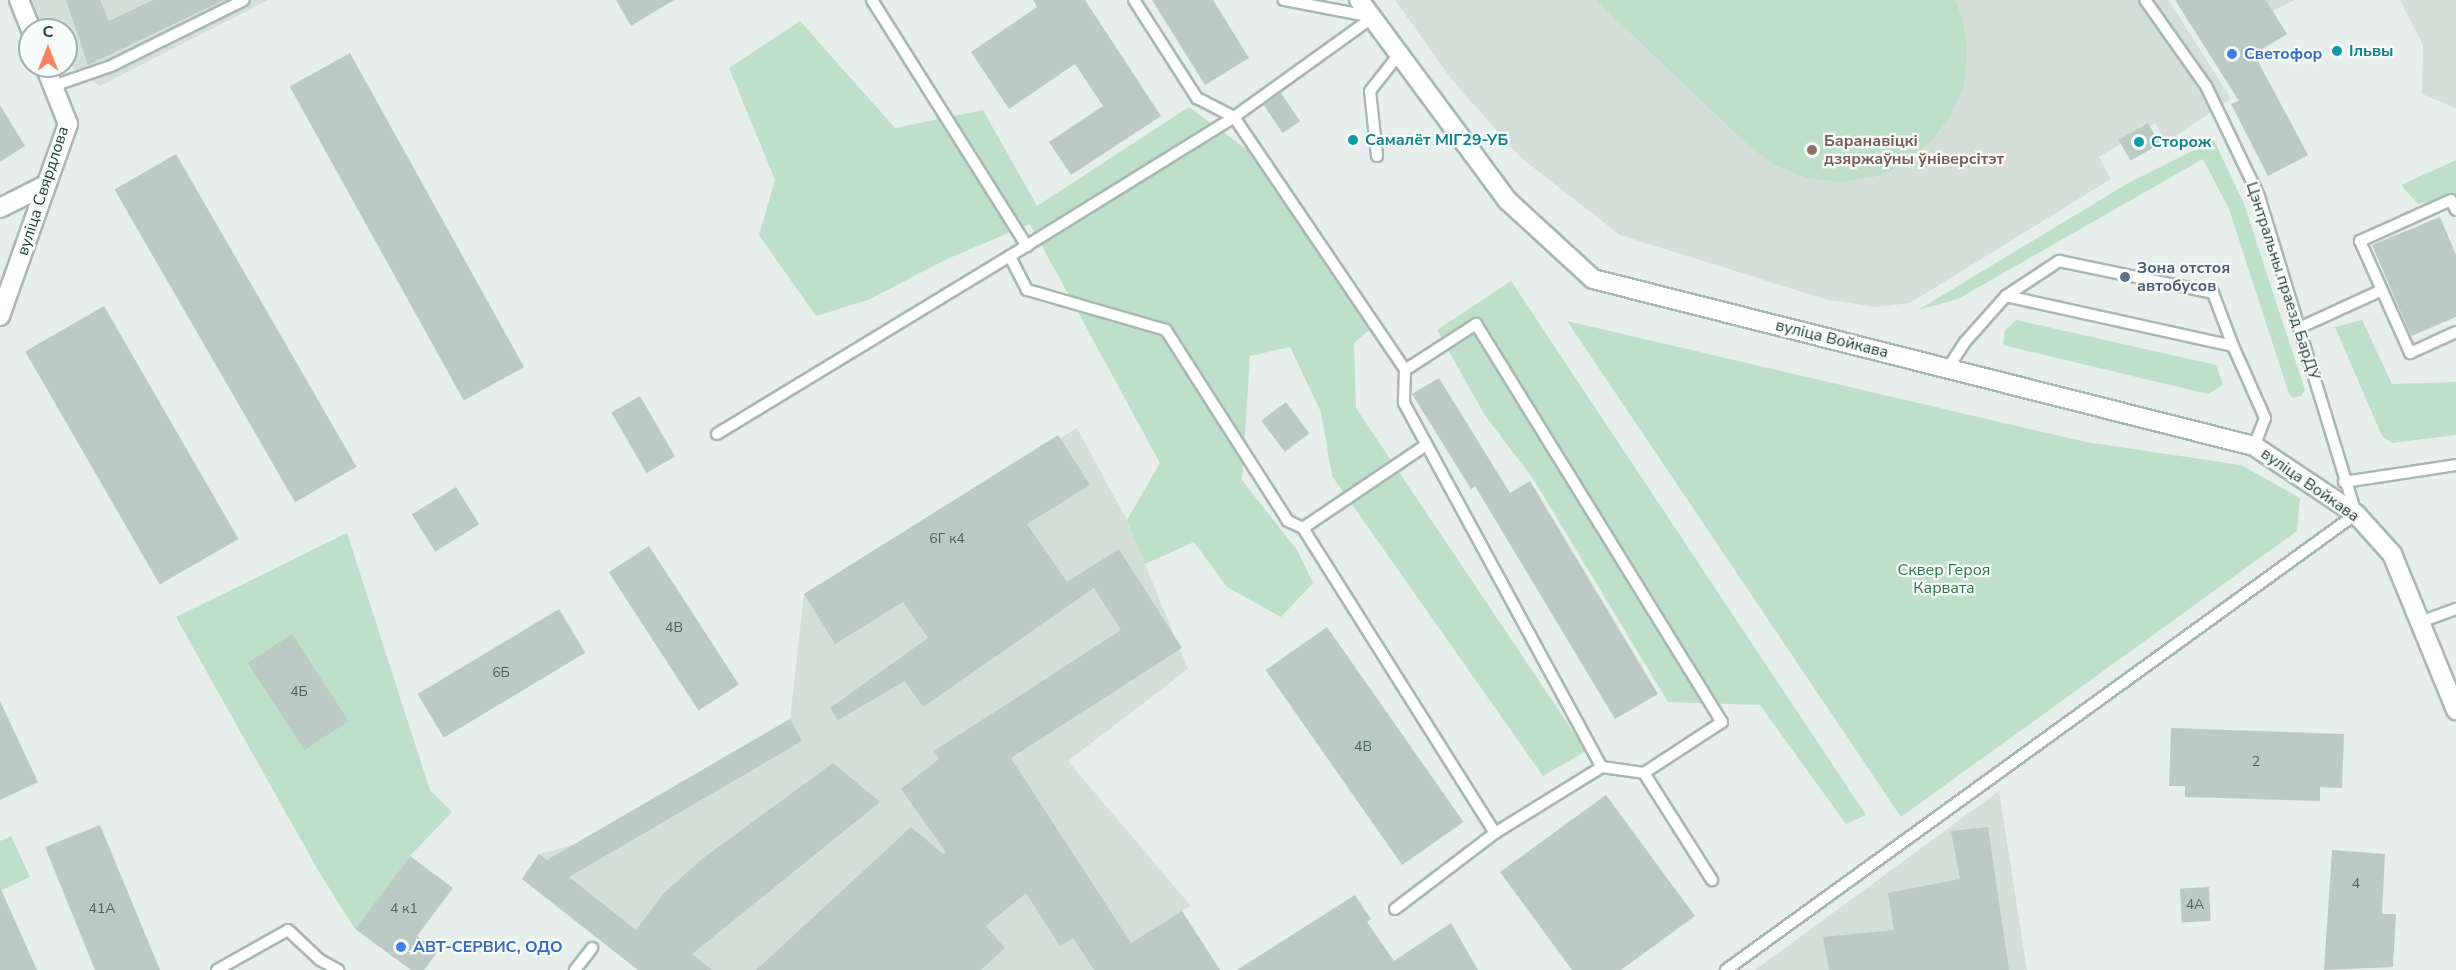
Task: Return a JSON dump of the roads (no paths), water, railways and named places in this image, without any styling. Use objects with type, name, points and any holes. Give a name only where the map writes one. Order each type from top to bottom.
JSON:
[{"type":"main road","points":[[19,0],[26,18]]},
{"type":"main road","name":"вуліца Войкава","points":[[1359,0],[1508,201],[1593,279],[2254,447],[2356,514],[2392,554],[2423,621],[2456,710]]},
{"type":"main road","name":"вуліца Свярдлова","points":[[0,316],[68,124],[50,78]]},
{"type":"main road","points":[[0,208],[46,185]]},
{"type":"lane","points":[[53,86],[111,66],[244,0]]},
{"type":"lane","points":[[872,0],[1027,246]]},
{"type":"lane","points":[[1134,0],[1197,98],[1234,117],[1405,370],[1404,403],[1602,767]]},
{"type":"lane","points":[[1284,0],[1372,17]]},
{"type":"lane","name":"Цэнтральны праезд БарДУ","points":[[2145,0],[2206,86],[2256,190],[2344,482],[2356,514]]},
{"type":"lane","points":[[717,434],[1234,117],[1372,17]]},
{"type":"lane","points":[[1377,156],[1370,91],[1400,53]]},
{"type":"lane","points":[[2456,210],[2451,200],[2360,241],[2410,353],[2456,332]]},
{"type":"lane","points":[[1010,256],[1027,290],[1166,330],[1288,521],[1303,528],[1496,833]]},
{"type":"lane","points":[[1948,368],[1965,342],[2006,296],[2059,261],[2213,293],[2233,346],[2265,418],[2254,447]]},
{"type":"lane","points":[[2298,328],[2382,290]]},
{"type":"lane","points":[[2006,296],[2233,346]]},
{"type":"lane","points":[[1395,909],[1496,833],[1602,767],[1644,773],[1722,722],[1476,324],[1405,370]]},
{"type":"lane","points":[[1303,528],[1426,445]]},
{"type":"lane","points":[[2344,482],[2456,465]]},
{"type":"lane","points":[[1726,970],[2356,514]]},
{"type":"lane","points":[[2423,621],[2456,609]]},
{"type":"lane","points":[[1644,773],[1712,880]]},
{"type":"lane","points":[[217,970],[288,930],[320,960],[338,970]]},
{"type":"lane","points":[[575,970],[592,948]]},
{"type":"place","name":"Ільвы","points":[[2337,51]]},
{"type":"place","name":"Светофор","points":[[2232,54]]},
{"type":"place","name":"Самалёт МІГ29-УБ","points":[[1353,140]]},
{"type":"place","name":"Сторож","points":[[2139,142]]},
{"type":"place","name":"Баранавіцкі дзяржаўны ўніверсітэт","points":[[1812,150]]},
{"type":"place","name":"Зона отстоя автобусов","points":[[2125,277]]},
{"type":"place","name":"АВТ-СЕРВИС, ОДО","points":[[401,947]]},
{"type":"park label","name":"Сквер Героя Карвата","points":[[1944,579]]}]
